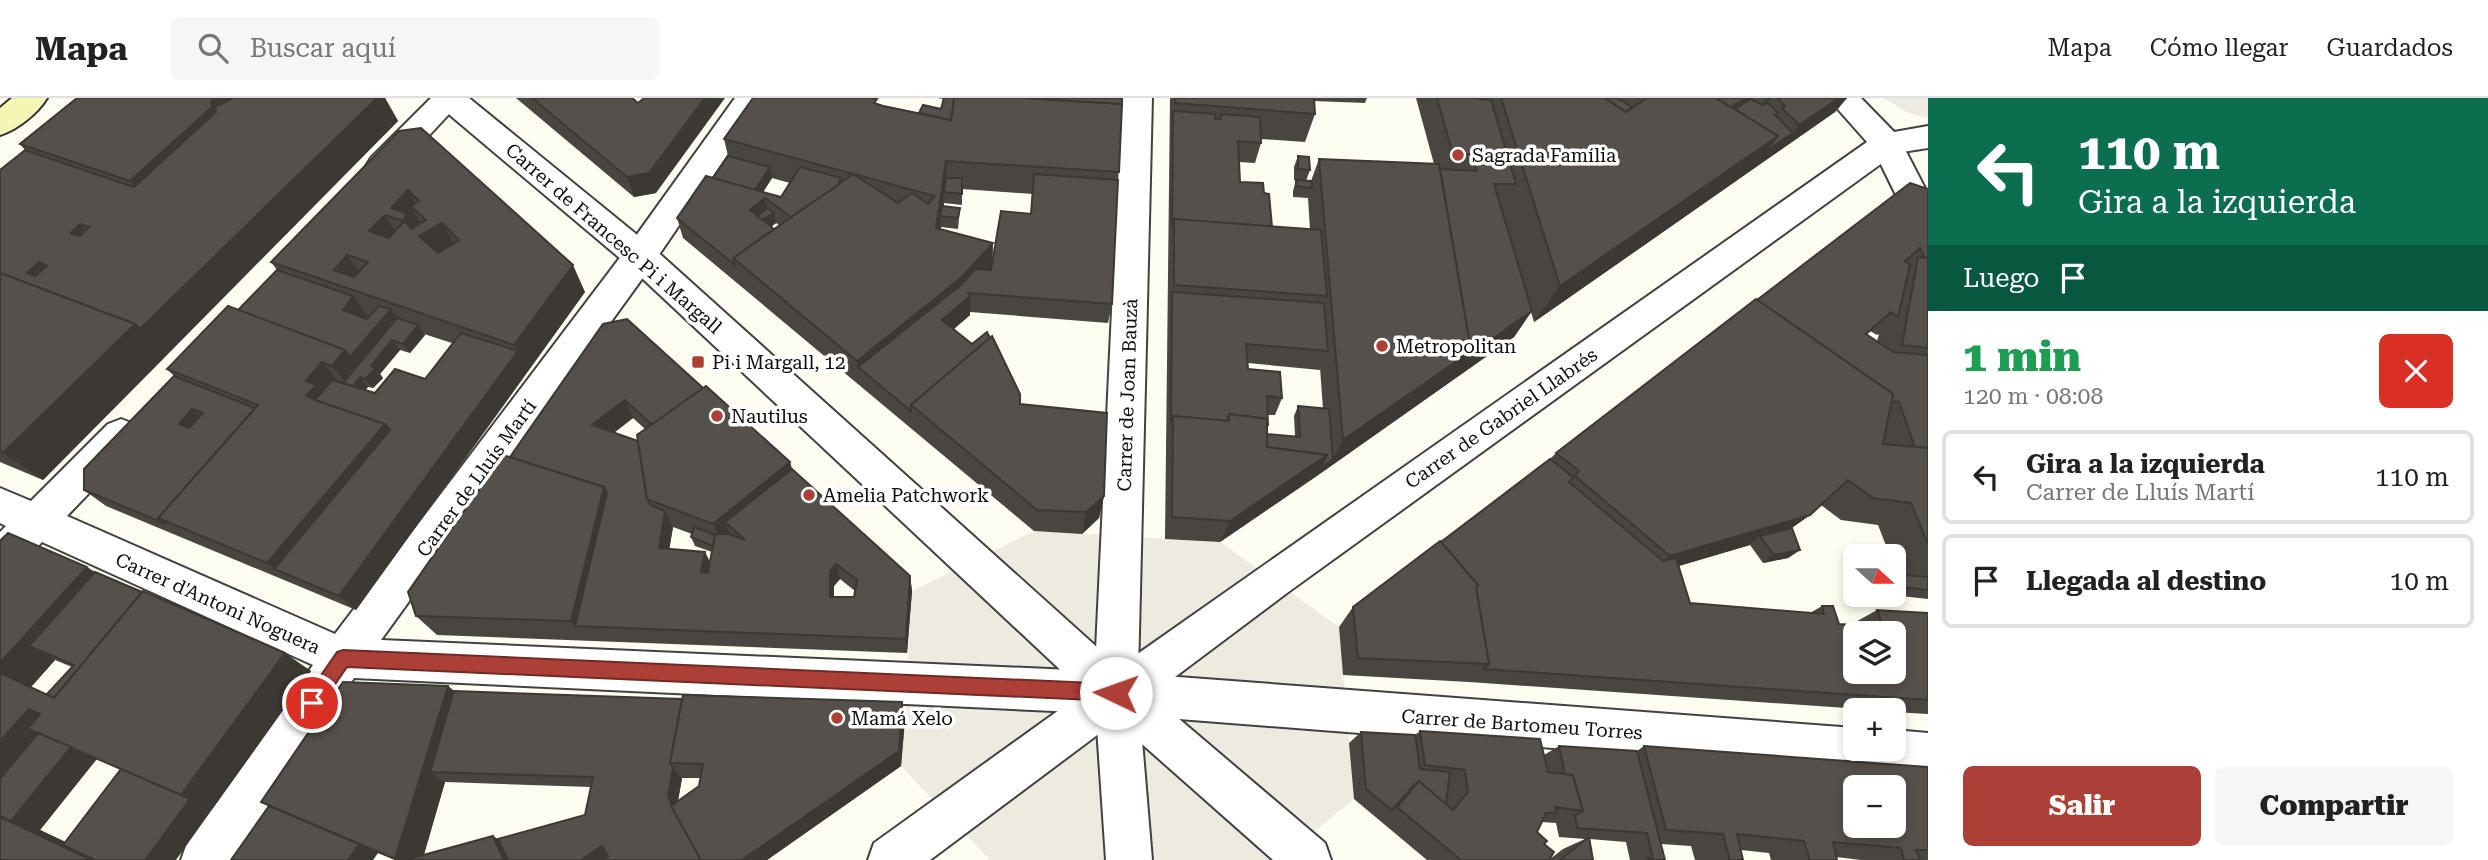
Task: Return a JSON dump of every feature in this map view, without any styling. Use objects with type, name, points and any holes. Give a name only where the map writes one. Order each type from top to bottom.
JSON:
[{"type":"main road","points":[[0,124],[32,98]]},
{"type":"street","points":[[363,187],[449,98]]},
{"type":"street","name":"Carrer de Francesc Pi i Margall","points":[[449,98],[640,256],[1116,693],[1308,860]]},
{"type":"street","name":"Carrer de Lluís Martí","points":[[204,860],[343,658],[640,256],[751,98]]},
{"type":"street","name":"Carrer de Joan Bauzà","points":[[1129,860],[1116,693],[1138,98]]},
{"type":"street","points":[[1843,98],[1887,144],[1928,227]]},
{"type":"street","points":[[1887,144],[1928,137]]},
{"type":"street","name":"Carrer de Gabriel Llabrés","points":[[891,860],[1116,693],[1887,144]]},
{"type":"street","points":[[0,559],[18,513],[142,413]]},
{"type":"street","name":"Carrer d'Antoni Noguera","points":[[18,513],[343,658],[1116,693]]},
{"type":"street","name":"Carrer de Bartomeu Torres","points":[[1116,693],[1928,755]]},
{"type":"shaded area","points":[[1884,98],[1928,98],[1928,118],[1906,112]]},
{"type":"shaded area","points":[[1034,531],[1220,542],[1339,627],[1354,799],[1280,860],[990,860],[901,766],[912,591]]},
{"type":"building","points":[[77,98],[218,98],[211,101],[212,107],[130,181],[20,144]]},
{"type":"building","points":[[233,98],[377,98],[140,329],[135,324],[0,273],[0,170],[25,150],[134,187],[216,112],[215,107]],"holes":[[[80,224],[89,227],[80,236],[71,233]],[[39,262],[47,266],[35,276],[27,273]]]},
{"type":"building","points":[[532,98],[632,98],[638,103],[644,98],[705,98],[649,173],[627,177]]},
{"type":"building","points":[[753,98],[872,98],[877,99],[874,103],[883,106],[951,120],[954,98],[1025,98],[1122,104],[1119,172],[946,161],[936,228],[993,243],[962,277],[857,361],[733,258],[853,174],[898,203],[912,193],[928,204],[935,196],[724,139]]},
{"type":"building","points":[[944,98],[954,98],[951,120],[919,113],[923,105],[941,109]]},
{"type":"building","points":[[1025,98],[1122,98],[1122,104]]},
{"type":"building","points":[[1175,98],[1314,98],[1315,114],[1175,103]]},
{"type":"building","points":[[1437,98],[1491,100],[1516,184],[1494,184],[1532,311],[1468,356],[1471,351],[1440,169],[1477,171],[1470,154],[1453,154]]},
{"type":"building","points":[[1501,98],[1605,98],[1626,112],[1647,98],[1716,98],[1778,136],[1560,286]]},
{"type":"building","points":[[1605,98],[1617,98],[1632,107],[1626,112]]},
{"type":"building","points":[[1716,98],[1746,98],[1731,107]]},
{"type":"building","points":[[1777,98],[1839,98],[1799,125],[1782,108],[1785,106]]},
{"type":"building","points":[[1751,99],[1762,105],[1768,103],[1778,113],[1775,115],[1793,133],[1762,154],[1778,136],[1735,109]]},
{"type":"building","points":[[1173,111],[1215,114],[1215,119],[1221,119],[1221,114],[1260,117],[1261,143],[1238,141],[1240,182],[1263,183],[1264,193],[1269,194],[1272,227],[1174,219],[1172,227]]},
{"type":"building","points":[[421,128],[573,265],[514,345],[271,262],[399,131]],"holes":[[[408,190],[419,201],[411,206],[426,220],[412,229],[404,221],[406,213],[391,208]],[[385,215],[404,221],[389,238],[369,231]],[[442,223],[459,240],[438,253],[419,236]],[[347,255],[368,262],[354,277],[334,270]]]},
{"type":"building","points":[[728,156],[770,167],[755,190],[713,178]]},
{"type":"building","points":[[1298,156],[1309,157],[1310,170],[1298,169]]},
{"type":"building","name":"Metropolitan","points":[[1319,159],[1439,164],[1471,351],[1343,440]]},
{"type":"building","points":[[800,167],[841,178],[838,185],[791,217],[765,198],[750,210],[774,229],[733,258],[735,265],[677,218],[706,176],[781,197]]},
{"type":"building","points":[[1034,174],[1118,180],[1112,304],[968,293],[970,296],[942,320],[972,344],[987,332],[990,338],[911,405],[911,411],[858,367],[962,284],[975,269],[991,270],[1001,211],[1031,214]]},
{"type":"building","points":[[946,178],[962,178],[962,194],[944,192]]},
{"type":"building","points":[[1296,180],[1311,181],[1312,188],[1296,186]]},
{"type":"building","points":[[1910,183],[1928,189],[1928,258],[1925,258],[1920,248],[1905,261],[1910,265],[1898,317],[1891,312],[1866,334],[1893,352],[1928,355],[1928,448],[1915,447],[1899,402],[1891,401],[1893,394],[1757,300]]},
{"type":"building","points":[[942,206],[960,208],[958,218],[940,216]]},
{"type":"building","points":[[767,208],[774,213],[762,220],[757,216]]},
{"type":"building","points":[[1174,219],[1321,230],[1327,296],[1174,285]]},
{"type":"building","points":[[1918,257],[1928,258],[1928,348],[1902,345]]},
{"type":"building","points":[[277,270],[353,296],[343,310],[367,319],[379,306],[391,309],[350,357],[345,350],[238,310]]},
{"type":"building","points":[[0,273],[135,324],[3,453],[0,451]]},
{"type":"building","points":[[1172,292],[1324,303],[1328,351],[1246,344],[1248,369],[1280,372],[1282,398],[1267,396],[1268,426],[1267,419],[1229,414],[1227,421],[1173,416],[1171,422]]},
{"type":"building","points":[[1756,299],[1893,394],[1883,444],[1928,448],[1928,544],[1911,503],[1873,498],[1848,480],[1810,515],[1670,556],[1575,476],[1579,471],[1556,453]]},
{"type":"building","points":[[228,306],[345,350],[332,366],[322,362],[306,381],[316,385],[306,396],[385,424],[267,563],[158,518],[258,405],[167,369]]},
{"type":"building","points":[[397,318],[418,325],[403,344],[392,340],[371,366],[376,368],[365,379],[360,377],[353,386],[343,383]]},
{"type":"building","points":[[627,319],[703,388],[652,425],[625,400],[592,425],[638,441],[647,499],[650,505],[665,511],[659,548],[705,552],[701,572],[708,573],[715,534],[729,534],[745,540],[725,522],[792,469],[910,576],[906,639],[575,626],[607,493],[604,487],[510,457],[603,324]],"holes":[[[836,564],[857,580],[854,597],[830,597],[830,571]]]},
{"type":"building","points":[[461,333],[518,351],[339,596],[274,569],[390,430],[385,424],[315,400],[332,380],[375,393],[395,369],[425,379]]},
{"type":"building","points":[[992,336],[1020,394],[1020,404],[1107,413],[1104,496],[1086,512],[1037,510],[911,405]]},
{"type":"building","points":[[174,376],[255,408],[158,518],[166,524],[84,490],[84,469]],"holes":[[[192,409],[203,413],[189,428],[179,424]]]},
{"type":"building","points":[[706,386],[790,462],[713,524],[647,499],[637,435]]},
{"type":"building","points":[[1298,406],[1329,409],[1333,459],[1319,469],[1327,455],[1267,447],[1267,434],[1300,437]]},
{"type":"building","points":[[1229,414],[1267,419],[1267,447],[1327,455],[1230,521],[1172,517],[1173,416],[1229,421]]},
{"type":"building","points":[[503,455],[604,487],[571,621],[416,616],[408,592]]},
{"type":"building","points":[[1550,459],[1573,477],[1569,482],[1663,561],[1676,558],[1690,603],[1824,614],[1822,606],[1833,606],[1839,624],[1843,624],[1843,684],[1906,684],[1906,621],[1881,621],[1877,610],[1928,613],[1928,700],[1483,669],[1489,664],[1476,588],[1478,585],[1441,542]]},
{"type":"building","points":[[694,527],[715,535],[713,546],[691,537]]},
{"type":"building","points":[[1792,528],[1800,550],[1774,555],[1760,536]]},
{"type":"building","points":[[8,533],[87,567],[0,663],[0,541]]},
{"type":"building","points":[[1440,541],[1478,585],[1476,588],[1489,664],[1358,658],[1353,607]]},
{"type":"building","points":[[95,572],[142,592],[54,698],[47,694],[74,665],[29,646]]},
{"type":"building","points":[[1906,575],[1928,577],[1928,590],[1906,587]]},
{"type":"building","points":[[143,591],[285,653],[181,795],[28,729],[40,714],[29,709],[0,741],[0,673],[54,698]]},
{"type":"building","points":[[343,682],[448,686],[395,859],[261,802]]},
{"type":"building","points":[[454,691],[682,699],[670,763],[673,768],[668,796],[701,860],[602,860],[608,856],[602,846],[581,860],[508,860],[498,839],[585,815],[593,777],[430,772]]},
{"type":"building","points":[[683,695],[902,702],[899,751],[742,860],[701,860],[671,806],[699,786],[703,764],[670,763]]},
{"type":"building","points":[[1420,731],[1540,739],[1548,772],[1573,775],[1583,811],[1555,807],[1556,813],[1546,813],[1537,832],[1547,841],[1544,844],[1554,852],[1549,860],[1461,860],[1397,807],[1419,781],[1453,810],[1468,792],[1465,770],[1425,765]]},
{"type":"building","points":[[1361,732],[1415,735],[1420,769],[1450,772],[1446,804],[1419,781],[1392,810],[1366,789]]},
{"type":"building","points":[[38,733],[71,747],[11,821],[0,816],[0,779]]},
{"type":"building","points":[[1559,746],[1637,751],[1665,860],[1647,860],[1653,859],[1647,833],[1577,828],[1575,815],[1583,811],[1573,775],[1565,774]]},
{"type":"building","points":[[1644,746],[1928,767],[1928,850],[1916,850],[1920,860],[1904,860],[1901,848],[1833,842],[1837,860],[1810,860],[1804,841],[1737,834],[1743,860],[1730,860],[1723,834],[1666,830]]},
{"type":"building","points":[[121,769],[190,799],[145,860],[95,860],[63,845]]},
{"type":"building","points":[[269,806],[359,844],[348,860],[231,860]]},
{"type":"building","points":[[0,817],[91,860],[0,860]]},
{"type":"building","points":[[493,836],[504,860],[405,860]]},
{"type":"building","points":[[1589,837],[1593,860],[1561,859]]},
{"type":"place","name":"Sagrada Família","points":[[1458,155]]},
{"type":"place","name":"Metropolitan","points":[[1382,346]]},
{"type":"place","name":"Pi i Margall, 12","points":[[698,362]]},
{"type":"place","name":"Nautilus","points":[[717,416]]},
{"type":"place","name":"Amelia Patchwork","points":[[809,495]]},
{"type":"place","name":"Mamá Xelo","points":[[837,718]]},
{"type":"route","points":[[312,703],[343,658],[1116,693]]}]
